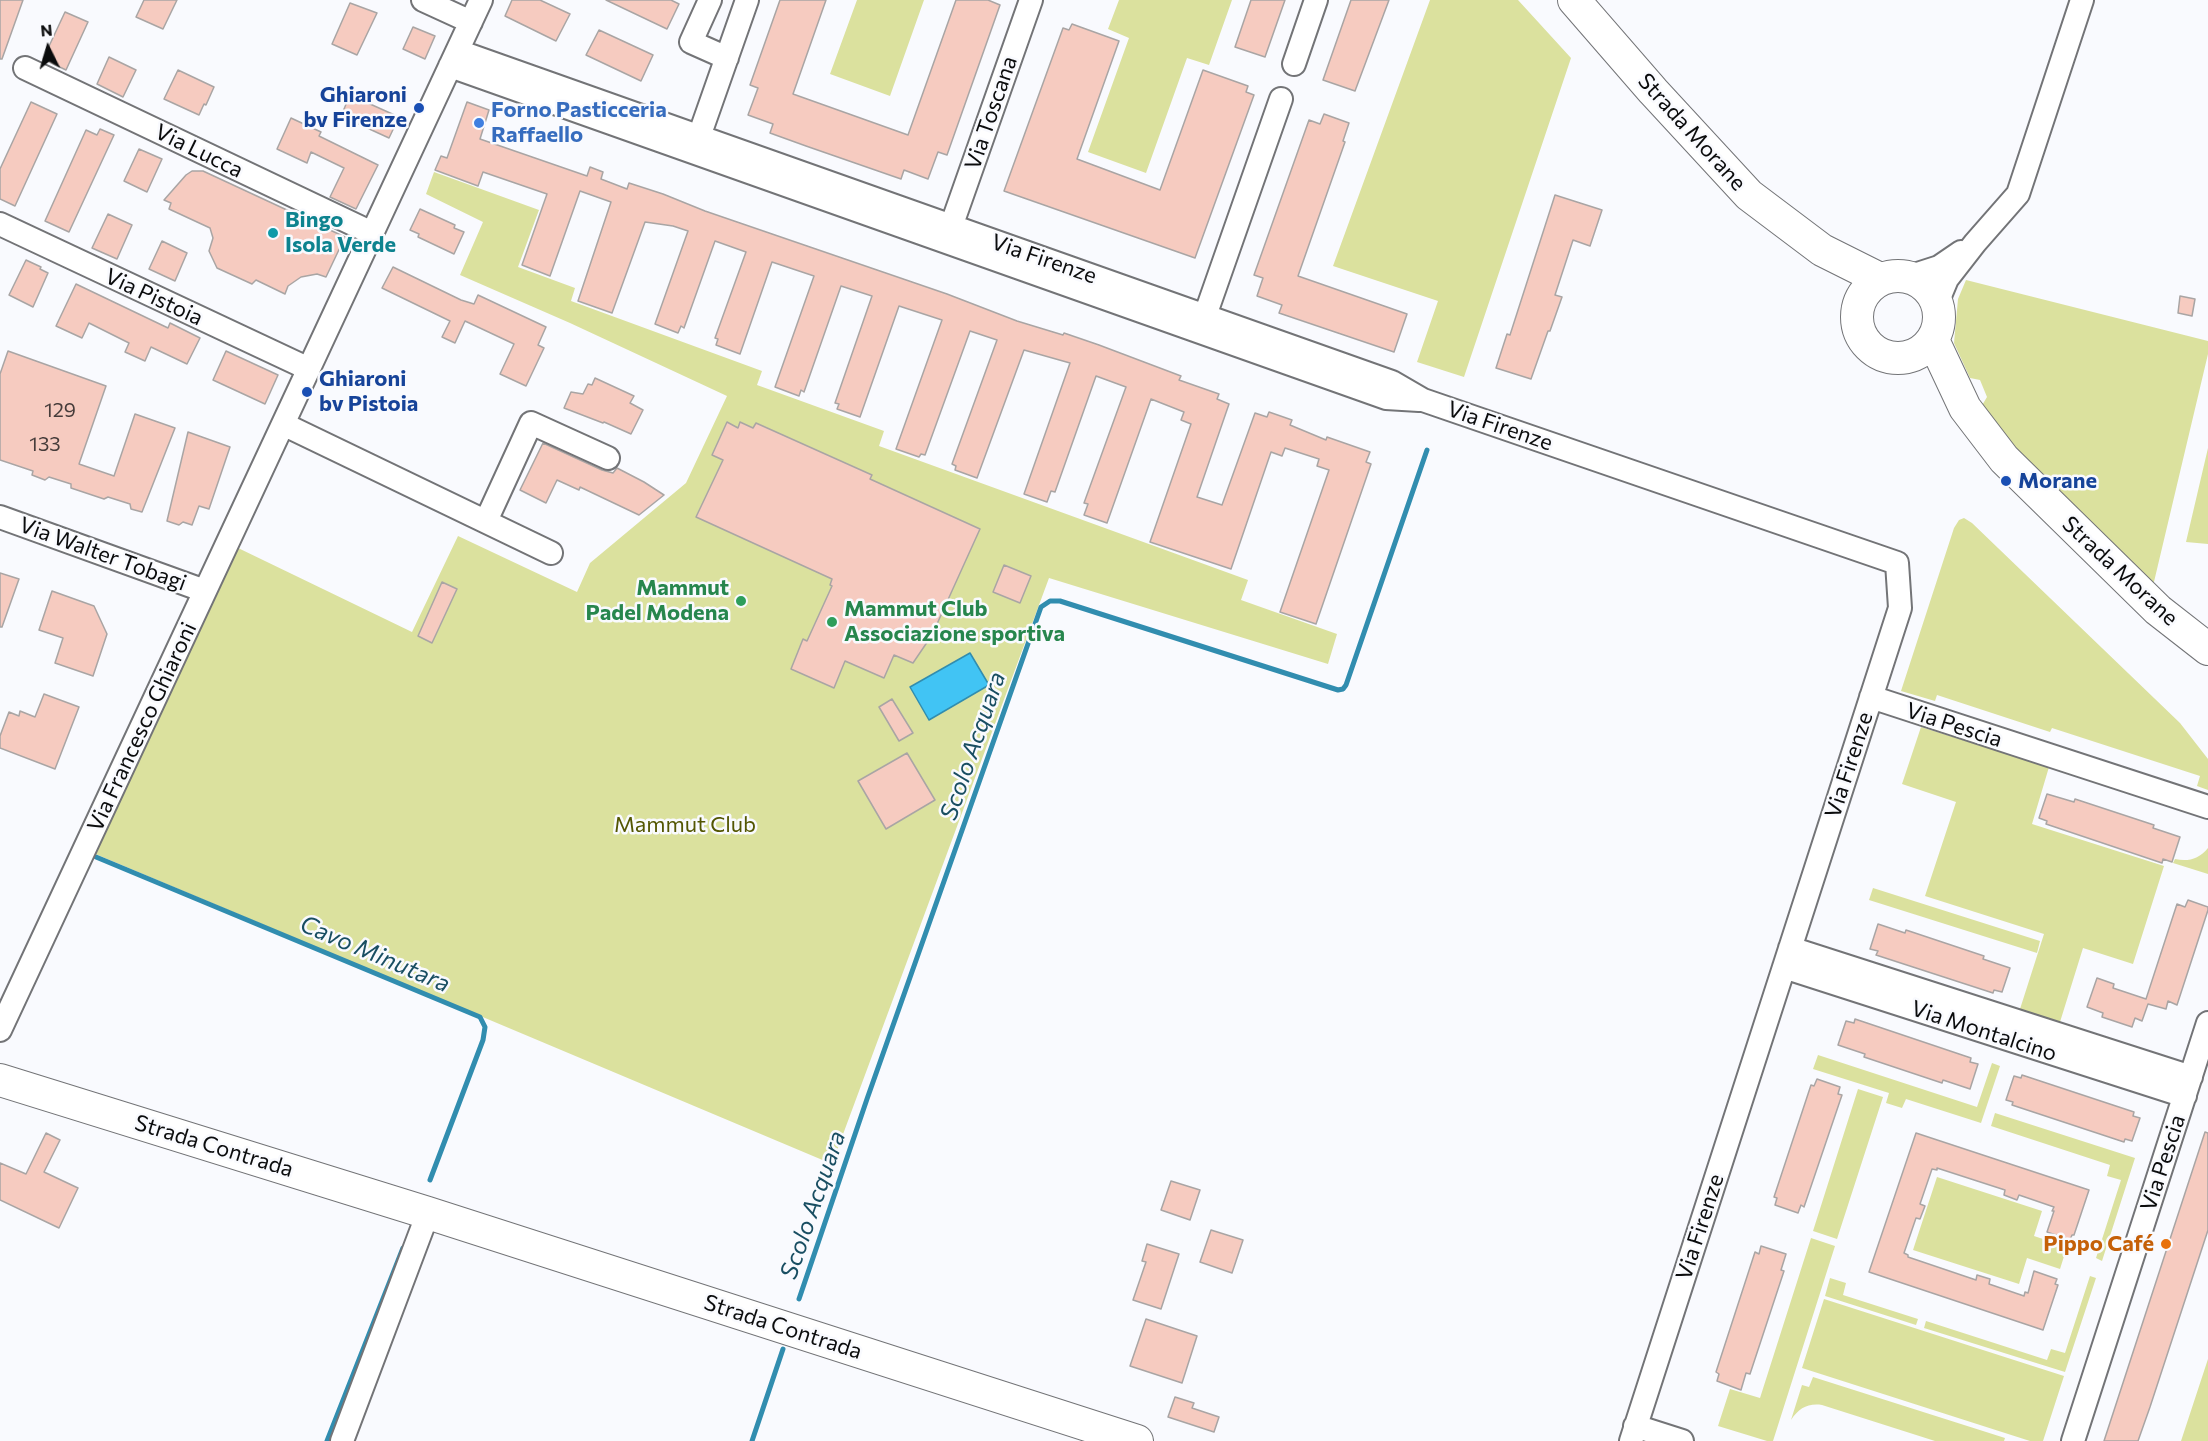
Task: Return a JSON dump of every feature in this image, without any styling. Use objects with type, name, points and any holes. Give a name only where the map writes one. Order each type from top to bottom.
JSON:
[{"type":"street","points":[[423,0],[471,22]]},
{"type":"street","name":"Via Francesco Ghiaroni","points":[[0,1030],[481,0]]},
{"type":"street","points":[[710,0],[691,42],[727,58]]},
{"type":"street","points":[[696,144],[747,0]]},
{"type":"street","name":"Via Toscana","points":[[949,234],[1031,0]]},
{"type":"street","points":[[1293,64],[1316,0]]},
{"type":"street","name":"Strada Morane","points":[[1574,0],[1749,195],[1822,250],[1883,285]]},
{"type":"street","points":[[1937,303],[1947,279],[2018,194],[2082,0]]},
{"type":"street","name":"Via Firenze","points":[[454,58],[1202,324],[1392,382],[1424,400],[1897,563],[1900,608],[1633,1433]]},
{"type":"street","name":"Via Lucca","points":[[25,68],[372,233]]},
{"type":"street","points":[[1202,324],[1281,99]]},
{"type":"street","name":"Via Pistoia","points":[[0,225],[309,369]]},
{"type":"street","points":[[1883,285],[1926,286],[1937,303],[1940,315],[1938,328],[1922,349],[1897,359],[1882,356],[1870,348],[1861,337],[1857,325],[1857,311],[1883,285],[1939,267],[1975,243]]},
{"type":"street","name":"Strada Morane","points":[[1922,349],[1981,432],[2016,471],[2158,610],[2208,649]]},
{"type":"street","points":[[486,521],[531,423],[608,458]]},
{"type":"street","points":[[283,424],[551,553]]},
{"type":"street","name":"Via Walter Tobagi","points":[[0,517],[206,591]]},
{"type":"street","name":"Via Pescia","points":[[1871,698],[2208,807]]},
{"type":"street","name":"Via Montalcino","points":[[1787,958],[2188,1086]]},
{"type":"street","name":"Via Pescia","points":[[2073,1441],[2208,1023]]},
{"type":"street","name":"Strada Contrada","points":[[0,1080],[428,1214],[1137,1441]]},
{"type":"street","points":[[342,1441],[428,1214]]},
{"type":"street","points":[[1633,1433],[1682,1441]]},
{"type":"green space","points":[[857,0],[924,0],[890,96],[830,74]]},
{"type":"green space","points":[[1119,0],[1232,0],[1209,65],[1187,58],[1146,173],[1088,152],[1129,38],[1108,29]]},
{"type":"green space","points":[[1430,0],[1518,0],[1571,58],[1464,377],[1417,362],[1438,301],[1333,266]]},
{"type":"green space","name":"Mammut Club","points":[[434,172],[539,210],[518,267],[575,288],[571,301],[762,371],[757,385],[884,431],[879,446],[1248,580],[1241,600],[1337,634],[1328,664],[1049,578],[832,1164],[93,853],[236,547],[412,632],[458,536],[577,592],[590,563],[686,483],[727,396],[460,275],[483,222],[426,194]]},
{"type":"green space","points":[[1966,280],[2208,341],[2208,354],[2153,586],[2002,443],[1981,407],[1987,397],[1980,380],[1970,378],[1954,343],[1958,299]]},
{"type":"green space","points":[[2208,448],[2208,544],[2186,542]]},
{"type":"green space","points":[[1964,518],[1972,523],[2180,723],[2208,759],[2208,790],[2197,786],[2200,776],[2052,728],[2050,732],[1937,695],[1935,701],[1901,691],[1954,528],[1959,520]]},
{"type":"green space","points":[[1921,727],[2049,767],[2032,824],[2164,866],[2133,964],[2083,948],[2060,1022],[2020,1009],[2044,934],[1925,896],[1956,802],[1902,784]]},
{"type":"green space","points":[[2208,848],[2208,874],[2173,863],[2175,859],[2189,860],[2197,857]]},
{"type":"green space","points":[[1873,888],[2040,941],[2037,953],[1869,900]]},
{"type":"green space","points":[[1818,1055],[1977,1107],[1992,1063],[2000,1066],[1981,1123],[1906,1099],[1902,1108],[1886,1103],[1889,1093],[1813,1069]]},
{"type":"green space","points":[[1858,1089],[1883,1097],[1837,1239],[1813,1231]]},
{"type":"green space","points":[[1995,1113],[2135,1158],[2102,1261],[2096,1258],[2121,1180],[2107,1176],[2110,1165],[1991,1126]]},
{"type":"green space","points":[[1937,1177],[2042,1211],[2034,1236],[2067,1247],[2060,1269],[2027,1258],[2019,1284],[1913,1250]]},
{"type":"green space","points":[[1811,1238],[1835,1246],[1773,1441],[1718,1426],[1730,1389],[1760,1398]]},
{"type":"green space","points":[[2090,1276],[2096,1278],[2065,1372],[1924,1328],[1926,1321],[2047,1360],[2051,1349],[2065,1353]]},
{"type":"green space","points":[[1830,1278],[1846,1283],[1843,1295],[1918,1319],[1916,1325],[1825,1296]]},
{"type":"green space","points":[[1824,1299],[2064,1376],[2043,1441],[2030,1441],[1802,1368]]},
{"type":"green space","points":[[2208,1359],[2208,1441],[2181,1441]]},
{"type":"green space","points":[[1813,1377],[2005,1438],[2004,1441],[1935,1441],[1822,1405],[1804,1407],[1791,1420],[1802,1385],[1809,1387]]},
{"type":"water","points":[[970,653],[989,685],[929,720],[910,687]]},
{"type":"building","points":[[0,0],[23,0],[2,59],[0,59]]},
{"type":"building","points":[[144,0],[177,0],[163,29],[136,17]]},
{"type":"building","points":[[512,0],[540,0],[570,14],[556,41],[505,16]]},
{"type":"building","points":[[606,0],[671,0],[679,4],[667,29]]},
{"type":"building","points":[[780,0],[826,0],[793,94],[908,135],[956,0],[988,0],[1000,5],[947,155],[938,152],[928,179],[904,170],[901,179],[806,146],[770,133],[773,124],[748,115],[758,88],[750,85]]},
{"type":"building","points":[[1251,0],[1285,0],[1265,57],[1235,47]]},
{"type":"building","points":[[1351,0],[1389,0],[1355,91],[1323,80]]},
{"type":"building","points":[[350,3],[377,13],[357,55],[332,44]]},
{"type":"building","points":[[65,12],[88,22],[66,70],[43,59]]},
{"type":"building","points":[[1072,24],[1119,41],[1077,159],[1160,190],[1203,70],[1248,86],[1246,92],[1254,95],[1195,258],[1004,191],[1063,28],[1069,30]]},
{"type":"building","points":[[413,27],[435,36],[425,59],[403,49]]},
{"type":"building","points":[[599,30],[653,55],[641,81],[586,55]]},
{"type":"building","points":[[109,57],[136,70],[123,97],[97,84]]},
{"type":"building","points":[[178,70],[214,87],[199,115],[164,99]]},
{"type":"building","points":[[350,95],[399,117],[389,138],[341,116]]},
{"type":"building","points":[[31,102],[57,114],[15,206],[0,199],[0,169]]},
{"type":"building","points":[[467,102],[489,110],[480,139],[587,176],[590,167],[603,172],[601,179],[627,189],[629,183],[663,194],[705,211],[947,294],[1017,321],[1099,345],[1181,376],[1179,380],[1219,394],[1217,399],[1229,404],[1197,497],[1222,505],[1255,413],[1267,417],[1269,412],[1292,420],[1290,425],[1326,440],[1327,437],[1370,452],[1366,462],[1371,464],[1316,624],[1280,612],[1329,470],[1317,466],[1319,459],[1285,448],[1282,456],[1271,452],[1231,569],[1150,542],[1191,424],[1181,420],[1184,412],[1151,399],[1107,523],[1084,515],[1088,504],[1084,503],[1126,387],[1096,376],[1055,492],[1051,491],[1047,502],[1024,494],[1070,363],[1024,350],[977,478],[955,470],[956,466],[952,464],[997,340],[970,331],[925,455],[921,454],[919,457],[896,449],[942,320],[899,306],[860,417],[837,409],[839,404],[835,403],[872,296],[841,286],[804,392],[801,390],[799,396],[775,387],[814,276],[772,262],[740,354],[716,345],[718,339],[715,338],[746,252],[715,241],[684,328],[681,326],[678,333],[655,324],[688,231],[673,226],[645,222],[612,313],[578,301],[611,202],[580,191],[550,276],[522,265],[547,194],[483,172],[478,186],[435,170],[441,156],[447,158]]},
{"type":"building","points":[[1324,114],[1349,123],[1343,141],[1345,142],[1298,276],[1407,314],[1394,352],[1279,313],[1282,305],[1257,296],[1263,278],[1254,275],[1309,120],[1320,124]]},
{"type":"building","points":[[291,118],[321,132],[319,136],[378,165],[356,209],[330,197],[344,168],[311,152],[307,163],[277,149]]},
{"type":"building","points":[[100,129],[114,135],[69,232],[45,221],[86,130],[97,135]]},
{"type":"building","points":[[139,149],[162,159],[147,192],[124,181]]},
{"type":"building","name":"Bingo Isola Verde","points":[[192,171],[203,171],[345,237],[326,277],[317,274],[301,277],[288,286],[285,294],[256,280],[252,284],[217,268],[209,251],[213,238],[210,228],[169,209],[171,203],[164,200]]},
{"type":"building","points":[[1555,195],[1602,210],[1590,246],[1573,240],[1555,295],[1562,297],[1531,379],[1496,368],[1507,334],[1510,335]]},
{"type":"building","points":[[420,209],[455,225],[454,228],[464,232],[454,254],[418,237],[419,234],[410,230]]},
{"type":"building","points":[[108,214],[132,225],[117,259],[92,248]]},
{"type":"building","points":[[162,241],[187,253],[175,281],[149,269]]},
{"type":"building","points":[[26,260],[48,273],[33,307],[9,295]]},
{"type":"building","points":[[393,267],[461,300],[474,304],[478,295],[546,327],[538,345],[544,348],[526,386],[500,374],[514,344],[465,321],[455,343],[442,337],[450,321],[382,288]]},
{"type":"building","points":[[76,284],[168,328],[170,323],[200,338],[187,364],[151,347],[145,361],[125,352],[129,343],[89,323],[82,338],[56,326]]},
{"type":"building","points":[[2180,296],[2195,299],[2192,316],[2178,313]]},
{"type":"building","points":[[8,351],[106,386],[79,464],[114,476],[135,414],[175,428],[142,512],[131,509],[130,504],[108,497],[104,499],[71,488],[71,484],[49,477],[45,480],[32,475],[33,471],[0,460],[0,374]]},
{"type":"building","points":[[226,351],[278,375],[265,404],[213,380]]},
{"type":"building","points":[[595,378],[634,396],[630,403],[643,410],[631,434],[564,408],[571,392],[583,394],[588,384],[592,385]]},
{"type":"building","points":[[727,422],[738,428],[740,422],[753,428],[756,423],[872,475],[870,479],[980,529],[932,635],[913,663],[894,655],[884,678],[845,661],[834,688],[791,669],[803,639],[807,641],[832,586],[830,585],[832,579],[696,517],[723,460],[712,455]]},
{"type":"building","points":[[188,432],[230,447],[209,509],[199,506],[192,525],[183,522],[179,525],[167,521]]},
{"type":"building","points":[[543,443],[602,470],[613,473],[617,468],[664,495],[639,515],[580,487],[579,490],[557,480],[546,503],[520,490]]},
{"type":"building","points":[[1004,565],[1031,576],[1020,603],[993,592]]},
{"type":"building","points":[[0,573],[19,579],[2,627],[0,627]]},
{"type":"building","points":[[442,582],[457,589],[432,643],[418,636]]},
{"type":"building","points":[[52,591],[94,606],[107,634],[93,676],[55,663],[63,638],[39,630]]},
{"type":"building","points":[[44,694],[79,707],[55,769],[0,748],[0,736],[9,712],[19,716],[20,711],[35,717]]},
{"type":"building","points":[[892,699],[913,733],[899,741],[879,707]]},
{"type":"building","points":[[907,753],[935,800],[886,829],[858,781]]},
{"type":"building","points":[[2047,794],[2074,802],[2075,799],[2154,825],[2153,828],[2180,837],[2172,862],[2163,859],[2162,863],[2046,824],[2047,821],[2039,818]]},
{"type":"building","points":[[2188,900],[2208,907],[2208,910],[2177,1005],[2168,1001],[2166,1009],[2148,1004],[2142,1021],[2135,1018],[2132,1027],[2102,1017],[2103,1013],[2087,1007],[2097,978],[2114,984],[2113,988],[2146,999],[2177,904],[2185,907]]},
{"type":"building","points":[[1878,924],[1905,933],[1906,930],[1984,956],[1983,959],[2010,968],[2002,992],[1994,990],[1993,993],[1876,955],[1878,951],[1870,949]]},
{"type":"building","points":[[1855,1019],[1971,1058],[1970,1062],[1978,1064],[1970,1089],[1943,1080],[1942,1083],[1864,1057],[1865,1054],[1838,1045],[1846,1021],[1854,1023]]},
{"type":"building","points":[[2022,1075],[2134,1112],[2133,1116],[2140,1118],[2132,1141],[2125,1139],[2124,1142],[2012,1105],[2013,1102],[2006,1100],[2014,1076],[2021,1078]]},
{"type":"building","points":[[1817,1079],[1840,1087],[1838,1094],[1842,1095],[1804,1207],[1801,1205],[1798,1213],[1775,1205],[1777,1198],[1774,1197],[1811,1085],[1814,1086]]},
{"type":"building","points":[[2205,1132],[2208,1133],[2208,1230],[2138,1441],[2104,1441]]},
{"type":"building","points":[[46,1133],[60,1140],[44,1172],[78,1188],[59,1228],[0,1200],[0,1163],[26,1174]]},
{"type":"building","points":[[1916,1133],[2089,1190],[2074,1235],[2070,1240],[2047,1232],[2054,1207],[2019,1195],[2017,1200],[2004,1195],[2005,1190],[1937,1168],[1937,1170],[1932,1169],[1920,1204],[1925,1206],[1920,1219],[1916,1218],[1904,1253],[1908,1257],[1976,1280],[1977,1275],[1990,1279],[1989,1284],[2024,1296],[2025,1292],[2028,1293],[2034,1271],[2057,1279],[2055,1284],[2058,1285],[2043,1330],[1869,1272]]},
{"type":"building","points":[[1171,1181],[1200,1190],[1190,1220],[1161,1210]]},
{"type":"building","points":[[1211,1230],[1243,1240],[1232,1273],[1200,1262]]},
{"type":"building","points":[[1147,1244],[1179,1254],[1161,1309],[1133,1300],[1146,1262],[1142,1261]]},
{"type":"building","points":[[1761,1246],[1786,1254],[1781,1270],[1784,1271],[1750,1374],[1746,1373],[1741,1390],[1717,1381],[1719,1374],[1716,1372],[1755,1252],[1759,1254]]},
{"type":"building","points":[[1146,1319],[1197,1336],[1182,1383],[1130,1366]]},
{"type":"building","points":[[1175,1397],[1194,1403],[1192,1408],[1219,1417],[1214,1432],[1168,1417]]},
{"type":"waterway","name":"Scolo Acquara","points":[[799,1299],[867,1099],[1041,607],[1050,601],[1060,601],[1338,690],[1343,689],[1427,450]]},
{"type":"waterway","name":"Cavo Minutara","points":[[96,857],[480,1017],[485,1027],[483,1040],[430,1180]]},
{"type":"waterway","name":"Cavo Minutara","points":[[327,1441],[403,1248]]},
{"type":"waterway","name":"Scolo Acquara","points":[[752,1441],[783,1349]]},
{"type":"place","name":"Ghiaroni bv Firenze","points":[[419,108]]},
{"type":"place","name":"Forno Pasticceria Raffaello","points":[[479,123]]},
{"type":"place","name":"Bingo Isola Verde","points":[[273,233]]},
{"type":"place","name":"Ghiaroni bv Pistoia","points":[[307,392]]},
{"type":"place","name":"Morane","points":[[2006,481]]},
{"type":"place","name":"Mammut Padel Modena","points":[[741,601]]},
{"type":"place","name":"Mammut Club Associazione sportiva","points":[[832,622]]},
{"type":"place","name":"Pippo Café","points":[[2166,1244]]}]
